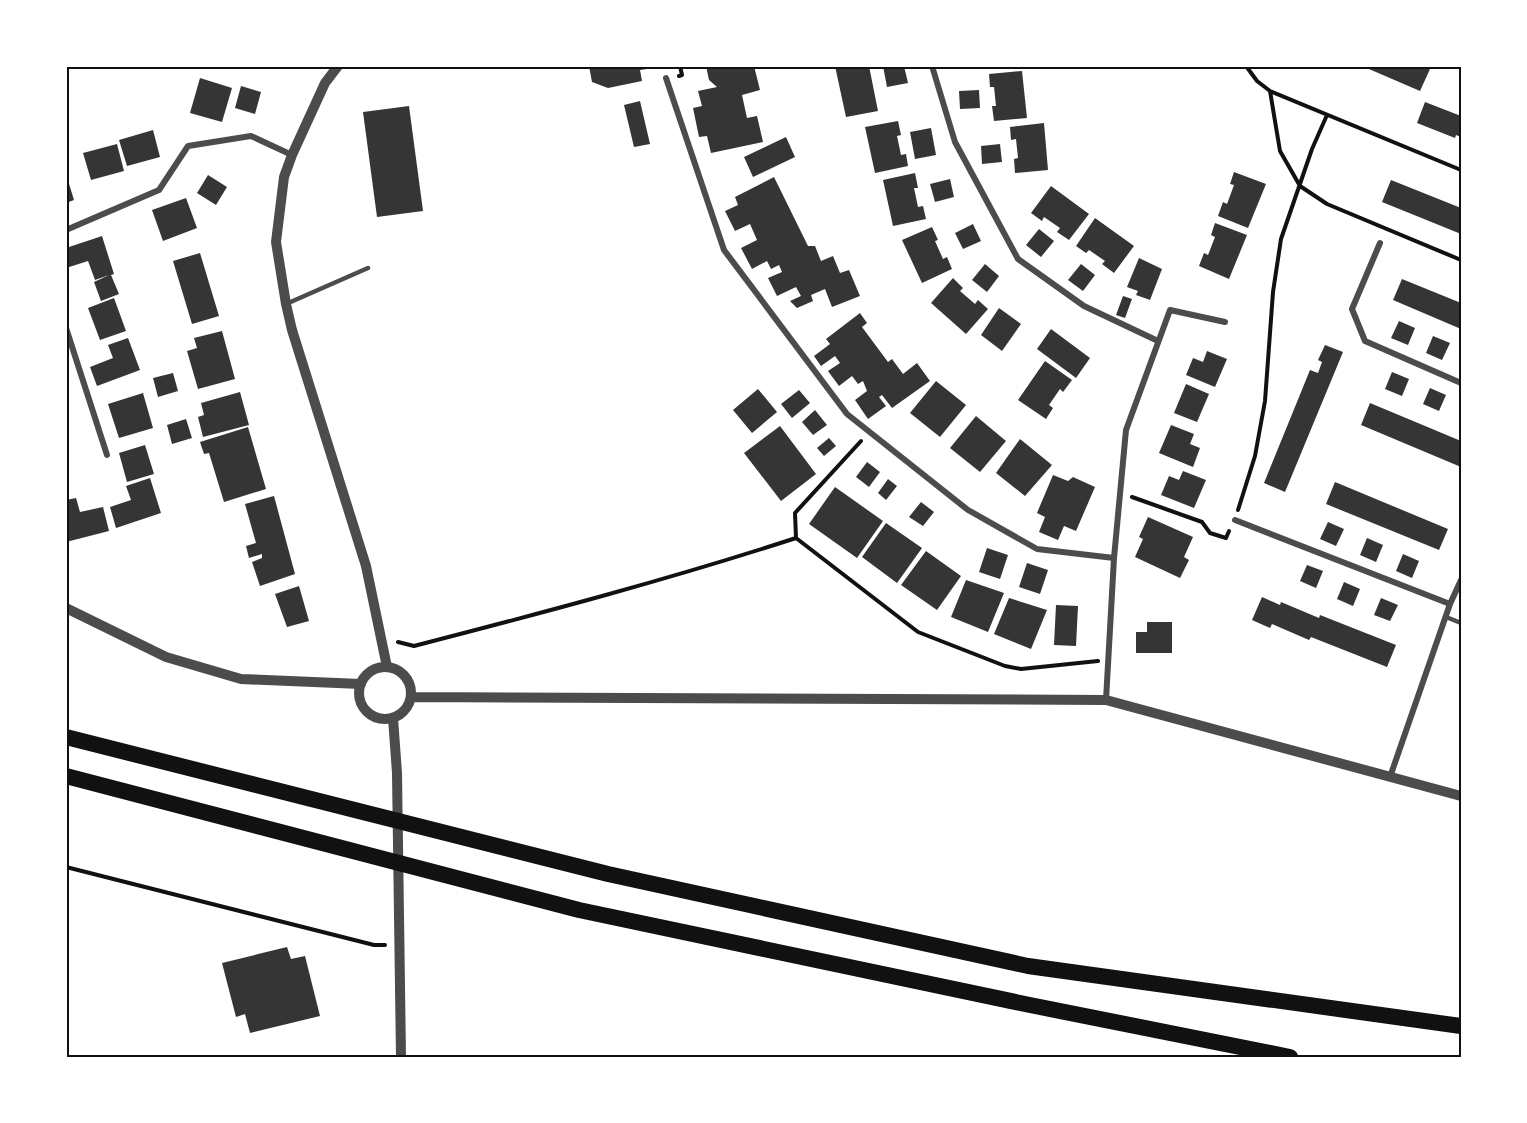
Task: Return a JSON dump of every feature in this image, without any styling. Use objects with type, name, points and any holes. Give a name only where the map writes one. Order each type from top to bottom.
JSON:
[{"type":"highway","points":[[66,737],[608,874],[1028,966],[1461,1026]]},
{"type":"highway","points":[[66,776],[579,910],[1290,1057]]},
{"type":"street","points":[[338,66],[325,82],[284,177],[276,242],[286,304],[366,566],[387,667]]},
{"type":"street","points":[[932,66],[955,142],[1018,259],[1084,306],[1158,341]]},
{"type":"street","points":[[666,78],[724,250],[847,414],[968,510],[1037,549],[1114,558]]},
{"type":"street","points":[[66,230],[159,190],[188,146],[251,136],[292,155]]},
{"type":"street","points":[[1380,243],[1352,309],[1365,342],[1461,383]]},
{"type":"street","points":[[1106,700],[1114,558],[1126,430],[1170,310],[1225,322]]},
{"type":"street","points":[[66,328],[107,455]]},
{"type":"street","points":[[1235,520],[1450,604]]},
{"type":"street","points":[[1390,777],[1450,604],[1461,580]]},
{"type":"street","points":[[66,608],[166,657],[241,679],[361,684]]},
{"type":"street","points":[[387,667],[402,674],[411,688],[411,697],[405,710],[393,718],[377,718],[363,708],[359,692],[361,684],[368,673],[374,669],[387,667]]},
{"type":"street","points":[[411,697],[1106,700],[1461,796]]},
{"type":"street","points":[[393,718],[397,773],[401,1057]]},
{"type":"lane","points":[[286,304],[368,268]]},
{"type":"lane","points":[[1446,617],[1461,623]]},
{"type":"path","points":[[1246,66],[1257,81],[1270,90],[1461,170]]},
{"type":"path","points":[[1270,90],[1280,151],[1300,186],[1327,204],[1461,260]]},
{"type":"path","points":[[1120,492],[1202,522],[1210,533],[1226,538],[1235,520],[1255,456],[1265,401],[1273,292],[1281,239],[1327,115]]},
{"type":"path","points":[[796,538],[795,513],[869,432]]},
{"type":"path","points":[[382,639],[414,646],[562,607],[796,538]]},
{"type":"path","points":[[796,538],[918,632],[1005,666],[1021,669],[1108,660]]},
{"type":"path","points":[[66,867],[374,945],[399,940]]},
{"type":"building","points":[[589,66],[647,66],[647,69],[640,70],[642,81],[608,88],[592,82]]},
{"type":"building","points":[[706,66],[754,66],[760,90],[742,95],[747,118],[757,116],[763,142],[711,153],[707,136],[699,137],[693,108],[702,106],[698,91],[717,87],[709,80]]},
{"type":"building","points":[[835,66],[869,66],[878,111],[846,117]]},
{"type":"building","points":[[883,66],[904,66],[908,83],[887,87]]},
{"type":"building","points":[[1362,66],[1422,66],[1430,69],[1420,91]]},
{"type":"building","points":[[1022,71],[1027,118],[994,121],[992,106],[996,106],[994,87],[990,87],[989,74]]},
{"type":"building","points":[[200,78],[232,88],[222,122],[190,113]]},
{"type":"building","points":[[241,86],[261,92],[255,114],[235,108]]},
{"type":"building","points":[[979,90],[980,108],[960,109],[959,91]]},
{"type":"building","points":[[640,101],[650,144],[634,147],[624,105]]},
{"type":"building","points":[[1425,102],[1461,116],[1461,137],[1456,135],[1455,138],[1417,123]]},
{"type":"building","points":[[409,106],[423,211],[377,217],[363,112]]},
{"type":"building","points":[[898,121],[901,135],[897,136],[901,155],[906,154],[908,166],[875,173],[865,127]]},
{"type":"building","points":[[1044,123],[1048,170],[1015,173],[1014,159],[1018,158],[1016,139],[1011,140],[1010,127]]},
{"type":"building","points":[[931,128],[936,155],[915,159],[910,132]]},
{"type":"building","points":[[153,130],[160,157],[127,166],[119,140]]},
{"type":"building","points":[[786,137],[795,157],[753,177],[744,157]]},
{"type":"building","points":[[117,144],[124,171],[91,180],[83,153]]},
{"type":"building","points":[[1000,144],[1002,162],[982,164],[981,146]]},
{"type":"building","points":[[1234,172],[1266,184],[1248,228],[1218,216],[1223,202],[1227,204],[1234,185],[1230,184]]},
{"type":"building","points":[[915,173],[918,188],[914,188],[918,207],[923,206],[926,219],[893,226],[883,180]]},
{"type":"building","points":[[66,174],[74,200],[66,203]]},
{"type":"building","points":[[208,175],[227,187],[216,205],[197,193]]},
{"type":"building","points":[[774,177],[808,246],[815,246],[821,261],[833,256],[840,273],[849,270],[860,296],[832,307],[825,289],[811,295],[813,301],[797,308],[790,301],[801,296],[796,287],[777,296],[768,278],[782,272],[779,265],[771,269],[767,261],[752,269],[741,248],[757,240],[750,224],[735,231],[725,211],[738,205],[735,197]]},
{"type":"building","points":[[950,179],[954,197],[935,202],[930,184]]},
{"type":"building","points":[[1391,180],[1461,208],[1461,234],[1382,202]]},
{"type":"building","points":[[1051,186],[1089,214],[1069,240],[1057,232],[1060,228],[1044,217],[1042,221],[1031,213]]},
{"type":"building","points":[[186,198],[197,228],[163,241],[152,210]]},
{"type":"building","points":[[1095,218],[1134,246],[1114,273],[1102,264],[1105,261],[1089,250],[1086,253],[1076,246]]},
{"type":"building","points":[[1215,223],[1247,235],[1229,279],[1199,266],[1204,253],[1208,255],[1215,237],[1211,235]]},
{"type":"building","points":[[973,224],[981,241],[963,249],[955,233]]},
{"type":"building","points":[[932,227],[943,259],[947,257],[952,269],[922,283],[902,240]]},
{"type":"building","points":[[1039,229],[1054,241],[1041,257],[1026,245]]},
{"type":"building","points":[[102,236],[114,274],[111,275],[119,294],[101,301],[94,282],[109,275],[95,280],[88,261],[66,268],[66,248]]},
{"type":"building","points":[[200,253],[219,316],[192,324],[173,261]]},
{"type":"building","points":[[1139,258],[1162,269],[1150,300],[1136,295],[1138,291],[1127,287]]},
{"type":"building","points":[[985,264],[999,276],[987,292],[972,280]]},
{"type":"building","points":[[1081,264],[1095,275],[1083,291],[1068,280]]},
{"type":"building","points":[[953,278],[963,288],[960,291],[975,304],[978,300],[988,309],[966,334],[931,303]]},
{"type":"building","points":[[1402,279],[1461,303],[1461,329],[1393,300]]},
{"type":"building","points":[[1123,296],[1132,299],[1125,318],[1116,315]]},
{"type":"building","points":[[114,298],[126,331],[100,340],[88,308]]},
{"type":"building","points":[[999,308],[1021,324],[1002,351],[981,335]]},
{"type":"building","points":[[860,313],[867,323],[862,327],[888,362],[892,359],[903,374],[917,363],[930,381],[892,408],[882,395],[879,397],[886,406],[868,419],[855,400],[867,391],[863,381],[858,384],[852,376],[839,386],[828,371],[840,363],[835,356],[821,366],[814,356],[830,344],[826,339]]},
{"type":"building","points":[[1399,321],[1415,328],[1408,345],[1391,338]]},
{"type":"building","points":[[1051,329],[1090,358],[1076,378],[1037,349]]},
{"type":"building","points":[[222,331],[235,379],[198,389],[187,351],[197,348],[194,338]]},
{"type":"building","points":[[1433,336],[1450,343],[1442,360],[1426,353]]},
{"type":"building","points":[[128,338],[140,370],[97,386],[90,367],[113,358],[108,345]]},
{"type":"building","points":[[1325,345],[1343,352],[1285,492],[1264,483],[1310,370],[1318,373],[1322,362],[1318,360]]},
{"type":"building","points":[[1207,351],[1227,359],[1215,387],[1186,375],[1193,358],[1203,362]]},
{"type":"building","points":[[1045,361],[1072,380],[1063,392],[1060,389],[1049,405],[1053,408],[1046,419],[1018,400]]},
{"type":"building","points":[[1392,372],[1409,379],[1402,396],[1385,389]]},
{"type":"building","points":[[173,373],[178,391],[158,397],[153,378]]},
{"type":"building","points":[[936,381],[966,405],[940,437],[910,413]]},
{"type":"building","points":[[1186,384],[1209,394],[1197,422],[1174,413]]},
{"type":"building","points":[[1430,388],[1446,395],[1439,411],[1423,404]]},
{"type":"building","points":[[758,389],[777,412],[752,433],[733,410]]},
{"type":"building","points":[[799,390],[810,403],[792,418],[781,404]]},
{"type":"building","points":[[240,392],[249,425],[203,437],[198,417],[204,415],[201,403]]},
{"type":"building","points":[[143,393],[153,428],[119,438],[108,404]]},
{"type":"building","points":[[1370,403],[1461,441],[1461,467],[1361,425]]},
{"type":"building","points":[[815,410],[827,425],[813,435],[802,422]]},
{"type":"building","points":[[976,416],[1006,441],[980,472],[950,448]]},
{"type":"building","points":[[186,419],[192,438],[172,444],[167,425]]},
{"type":"building","points":[[1171,425],[1194,434],[1190,444],[1200,448],[1193,467],[1159,453]]},
{"type":"building","points":[[780,426],[816,474],[781,501],[744,453]]},
{"type":"building","points":[[248,427],[266,489],[224,502],[209,453],[204,454],[200,442]]},
{"type":"building","points":[[829,438],[836,446],[824,456],[817,448]]},
{"type":"building","points":[[1020,439],[1052,465],[1025,496],[996,473]]},
{"type":"building","points":[[145,445],[154,474],[127,482],[119,453]]},
{"type":"building","points":[[867,462],[880,472],[869,487],[856,477]]},
{"type":"building","points":[[1183,471],[1206,480],[1194,508],[1161,495],[1169,476],[1179,480]]},
{"type":"building","points":[[1053,475],[1068,481],[1073,477],[1095,487],[1076,531],[1064,526],[1058,540],[1039,532],[1045,517],[1037,513]]},
{"type":"building","points":[[150,478],[161,513],[116,528],[110,507],[131,500],[126,486]]},
{"type":"building","points":[[888,479],[897,486],[886,500],[878,493]]},
{"type":"building","points":[[1335,482],[1448,529],[1439,550],[1326,504]]},
{"type":"building","points":[[835,487],[883,521],[857,558],[809,524]]},
{"type":"building","points":[[274,496],[295,574],[260,586],[252,562],[262,558],[262,554],[249,558],[246,546],[256,543],[245,504]]},
{"type":"building","points":[[76,498],[80,512],[103,507],[109,531],[66,542],[66,500]]},
{"type":"building","points":[[921,502],[934,512],[923,526],[909,517]]},
{"type":"building","points":[[1148,517],[1193,537],[1184,557],[1189,560],[1180,578],[1135,557],[1143,539],[1139,537]]},
{"type":"building","points":[[1328,522],[1344,529],[1336,546],[1320,539]]},
{"type":"building","points":[[886,523],[922,548],[897,583],[862,557]]},
{"type":"building","points":[[1367,538],[1383,545],[1376,562],[1360,555]]},
{"type":"building","points":[[987,548],[1008,555],[1000,579],[979,572]]},
{"type":"building","points":[[926,551],[961,576],[937,610],[901,585]]},
{"type":"building","points":[[1403,554],[1419,561],[1412,578],[1396,571]]},
{"type":"building","points":[[1027,563],[1048,570],[1040,594],[1019,587]]},
{"type":"building","points":[[1307,565],[1323,571],[1316,588],[1300,581]]},
{"type":"building","points":[[966,580],[1004,593],[988,632],[951,617]]},
{"type":"building","points":[[1344,582],[1360,589],[1353,606],[1337,599]]},
{"type":"building","points":[[299,586],[309,621],[287,627],[275,594]]},
{"type":"building","points":[[1262,597],[1280,605],[1281,602],[1319,618],[1320,615],[1396,645],[1387,667],[1311,637],[1309,640],[1272,624],[1270,628],[1252,620]]},
{"type":"building","points":[[1009,598],[1047,610],[1031,649],[994,634]]},
{"type":"building","points":[[1381,598],[1398,605],[1390,621],[1374,615]]},
{"type":"building","points":[[1056,605],[1078,606],[1076,646],[1054,645]]},
{"type":"building","points":[[1147,622],[1172,622],[1172,653],[1136,653],[1136,632],[1147,632]]},
{"type":"building","points":[[287,947],[291,959],[305,956],[320,1016],[250,1033],[245,1014],[236,1017],[222,963]]}]
